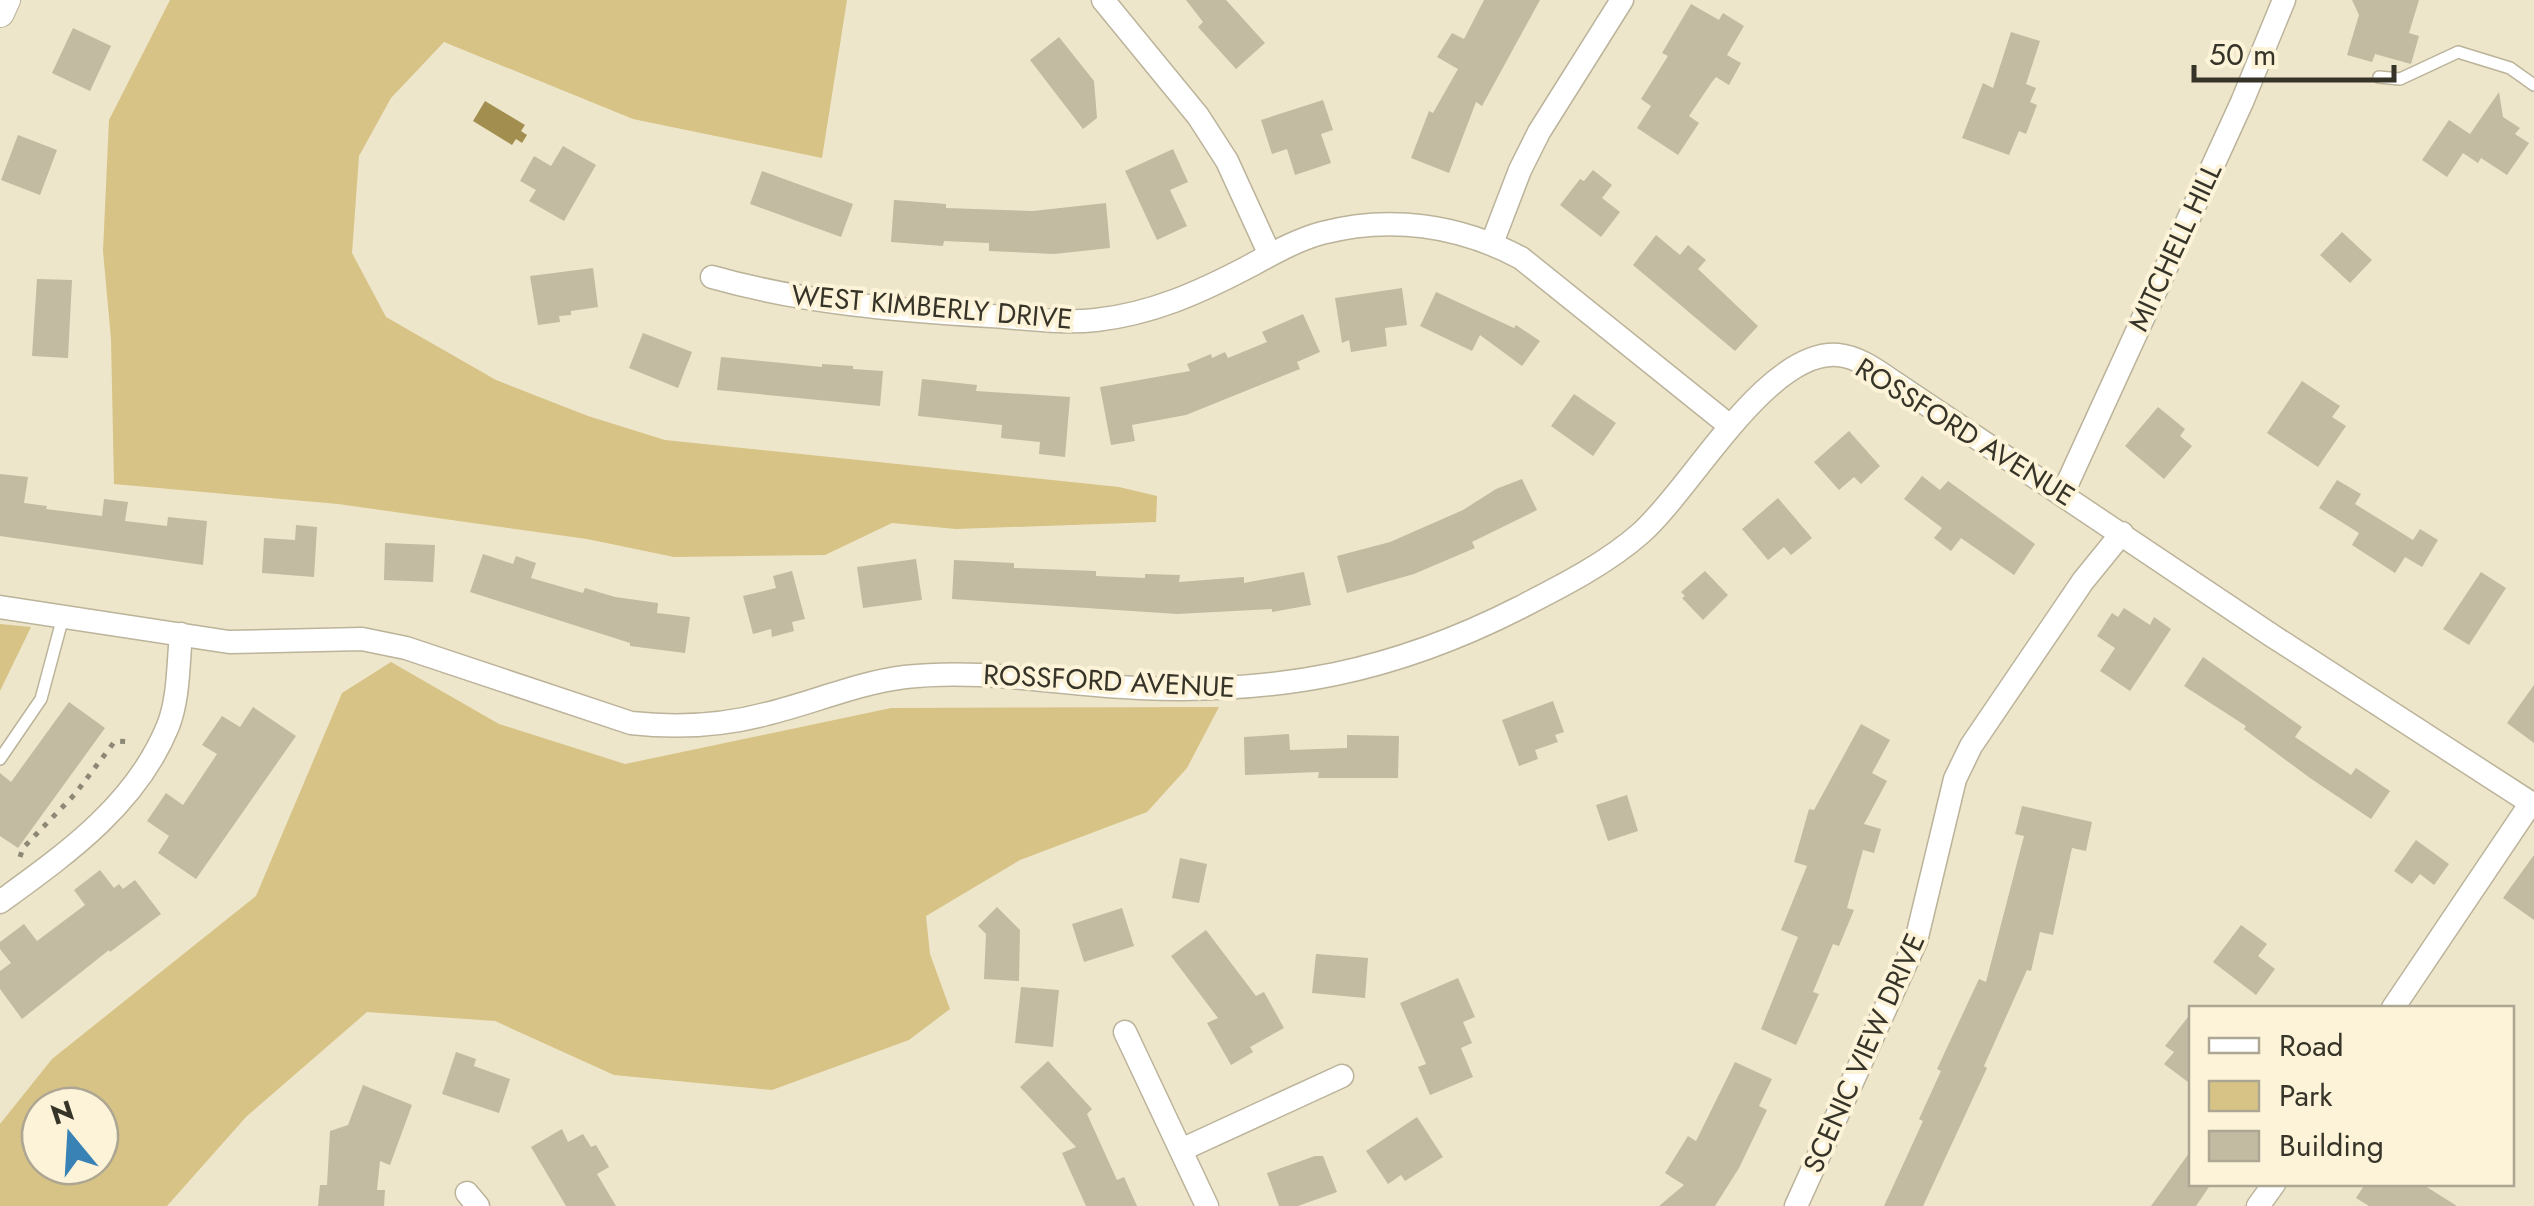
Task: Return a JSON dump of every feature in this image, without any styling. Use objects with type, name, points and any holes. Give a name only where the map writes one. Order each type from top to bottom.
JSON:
[{"type":"street","points":[[0,13],[6,0]]},
{"type":"street","points":[[1103,0],[1198,116],[1227,161],[1270,255]]},
{"type":"street","points":[[1492,243],[1539,132],[1622,0]]},
{"type":"street","name":"MITCHELL HILL","points":[[2063,493],[2242,102],[2284,0]]},
{"type":"street","name":"WEST KIMBERLY DRIVE","points":[[712,277],[754,289],[846,304],[1092,321],[1159,307],[1192,295],[1320,233],[1362,224],[1406,223],[1461,232],[1492,243],[1536,270],[1730,426]]},
{"type":"street","name":"ROSSFORD AVENUE","points":[[0,607],[229,642],[362,639],[406,648],[631,723],[662,726],[694,727],[762,715],[876,682],[962,673],[1148,688],[1238,689],[1333,677],[1415,654],[1477,629],[1573,578],[1640,534],[1694,474],[1730,426],[1791,368],[1819,356],[1836,355],[1869,366],[2475,770],[2532,804]]},
{"type":"street","name":"SCENIC VIEW DRIVE","points":[[1796,1206],[1916,941],[1955,779],[1971,746],[2072,596],[2122,533]]},
{"type":"street","points":[[0,902],[104,822],[126,796],[168,725],[181,634]]},
{"type":"street","points":[[2393,1006],[2532,804]]},
{"type":"street","points":[[1125,1032],[1207,1206]]},
{"type":"street","points":[[1181,1150],[1342,1076]]},
{"type":"lane","points":[[2379,77],[2400,79],[2458,52],[2510,68],[2534,85]]},
{"type":"lane","points":[[0,759],[41,700],[64,617]]},
{"type":"path","points":[[26,884],[18,862],[24,848],[75,794],[114,741],[158,746]]},
{"type":"green space","points":[[170,0],[847,0],[822,158],[633,119],[444,42],[391,98],[359,156],[352,253],[386,317],[496,380],[588,416],[665,440],[1119,487],[1157,496],[1156,522],[956,529],[892,523],[825,555],[674,557],[587,539],[338,504],[114,484],[111,339],[103,251],[109,120]]},
{"type":"green space","points":[[0,624],[31,627],[0,691]]},
{"type":"green space","points":[[391,662],[499,724],[625,764],[891,708],[1219,707],[1187,768],[1147,812],[1020,860],[926,916],[930,954],[950,1009],[909,1040],[772,1090],[614,1075],[495,1021],[367,1012],[246,1117],[167,1206],[0,1206],[0,1124],[20,1099],[20,1186],[120,1186],[120,1086],[30,1086],[52,1059],[256,896],[342,693]]},
{"type":"shaded area","points":[[485,101],[525,125],[521,131],[527,135],[522,143],[516,139],[512,145],[473,121]]},
{"type":"building","points":[[1186,0],[1226,0],[1265,43],[1236,69],[1198,27],[1203,22]]},
{"type":"building","points":[[1484,0],[1540,0],[1482,106],[1476,102],[1449,173],[1411,158],[1429,111],[1433,113],[1458,69],[1437,57],[1452,33],[1464,39]]},
{"type":"building","points":[[2352,0],[2419,0],[2409,33],[2419,36],[2411,64],[2375,54],[2372,62],[2347,55],[2359,15]]},
{"type":"building","points":[[1691,4],[1719,20],[1723,13],[1744,26],[1727,55],[1741,63],[1729,85],[1716,77],[1712,82],[1689,116],[1699,123],[1678,155],[1637,128],[1651,106],[1641,99],[1668,56],[1662,53]]},
{"type":"building","points":[[73,28],[111,46],[90,91],[52,73]]},
{"type":"building","points":[[2011,32],[2040,41],[2026,84],[2036,88],[2030,102],[2037,105],[2026,134],[2019,131],[2009,155],[1962,138],[1983,83],[1993,88]]},
{"type":"building","points":[[1059,37],[1094,81],[1097,118],[1083,129],[1030,60]]},
{"type":"building","points":[[2499,92],[2503,117],[2520,128],[2515,134],[2529,143],[2507,175],[2481,158],[2478,163],[2463,153],[2447,177],[2422,160],[2449,120],[2470,134]]},
{"type":"building","points":[[1323,100],[1333,130],[1321,134],[1331,163],[1295,175],[1287,149],[1272,154],[1261,120]]},
{"type":"building","points":[[18,135],[57,150],[40,195],[1,180]]},
{"type":"building","points":[[563,146],[596,165],[564,221],[529,201],[536,190],[520,181],[534,156],[551,166]]},
{"type":"building","points":[[1173,149],[1188,182],[1170,190],[1187,226],[1157,240],[1125,171]]},
{"type":"building","points":[[1593,170],[1612,185],[1602,198],[1620,212],[1601,237],[1560,205],[1580,179],[1584,181]]},
{"type":"building","points":[[762,171],[853,204],[841,237],[750,204]]},
{"type":"building","points":[[894,200],[946,204],[946,208],[1033,211],[1106,203],[1110,248],[1054,254],[989,251],[989,243],[944,241],[943,246],[891,242]]},
{"type":"building","points":[[2342,232],[2372,260],[2350,283],[2320,255]]},
{"type":"building","points":[[1656,235],[1680,255],[1688,245],[1706,260],[1698,269],[1758,326],[1735,351],[1633,265]]},
{"type":"building","points":[[593,268],[598,307],[571,311],[571,315],[559,316],[560,322],[538,325],[530,276]]},
{"type":"building","points":[[37,279],[72,280],[68,358],[32,356]]},
{"type":"building","points":[[1402,288],[1407,325],[1385,328],[1387,346],[1351,352],[1349,340],[1342,343],[1335,298]]},
{"type":"building","points":[[1436,292],[1514,328],[1516,325],[1540,341],[1522,366],[1480,335],[1472,351],[1420,326]]},
{"type":"building","points":[[1303,314],[1320,352],[1297,362],[1300,369],[1186,415],[1132,425],[1135,441],[1111,445],[1100,387],[1190,371],[1187,364],[1211,354],[1212,358],[1225,352],[1228,358],[1267,342],[1262,332]]},
{"type":"building","points":[[643,333],[692,352],[678,388],[629,368]]},
{"type":"building","points":[[721,357],[883,371],[880,406],[717,390]]},
{"type":"building","points":[[922,379],[977,385],[976,391],[1070,397],[1065,457],[1039,454],[1040,442],[1001,438],[1002,425],[918,416]]},
{"type":"building","points":[[2302,381],[2340,406],[2332,417],[2346,426],[2318,467],[2267,433]]},
{"type":"building","points":[[1574,394],[1616,423],[1593,456],[1551,426]]},
{"type":"building","points":[[2158,407],[2185,429],[2180,436],[2192,446],[2164,479],[2125,446]]},
{"type":"building","points":[[1849,431],[1880,466],[1861,484],[1854,477],[1839,490],[1814,462]]},
{"type":"building","points":[[0,474],[28,477],[24,503],[47,506],[46,509],[102,516],[104,499],[128,502],[125,521],[167,526],[168,517],[207,521],[203,565],[0,536]]},
{"type":"building","points":[[1922,476],[1940,490],[1948,481],[2035,544],[2014,575],[1961,538],[1951,551],[1934,538],[1942,528],[1904,499]]},
{"type":"building","points":[[1522,479],[1537,510],[1472,542],[1475,548],[1414,574],[1347,593],[1337,556],[1390,542]]},
{"type":"building","points":[[2337,480],[2361,494],[2355,504],[2413,540],[2420,529],[2438,540],[2422,567],[2405,557],[2395,573],[2352,545],[2359,533],[2319,508]]},
{"type":"building","points":[[1778,498],[1812,538],[1791,555],[1784,547],[1768,560],[1742,529]]},
{"type":"building","points":[[296,525],[317,527],[314,577],[262,573],[264,538],[295,540]]},
{"type":"building","points":[[385,543],[435,545],[433,582],[384,580]]},
{"type":"building","points":[[483,554],[513,564],[516,556],[536,563],[531,578],[583,593],[585,588],[658,603],[657,613],[690,617],[685,653],[630,646],[470,592]]},
{"type":"building","points":[[916,559],[922,600],[863,608],[857,567]]},
{"type":"building","points":[[954,560],[1014,563],[1014,568],[1096,571],[1096,576],[1180,575],[1179,582],[1244,577],[1244,583],[1304,572],[1311,605],[1272,612],[1177,614],[952,599]]},
{"type":"building","points":[[792,571],[805,619],[792,622],[794,631],[772,637],[771,629],[753,634],[743,596],[776,588],[773,576]]},
{"type":"building","points":[[1705,571],[1728,595],[1703,620],[1681,592]]},
{"type":"building","points":[[2481,572],[2506,588],[2469,645],[2443,629]]},
{"type":"building","points":[[2124,608],[2150,625],[2154,617],[2171,629],[2130,691],[2100,671],[2115,648],[2097,636],[2112,613],[2118,617]]},
{"type":"building","points":[[2203,657],[2302,727],[2295,737],[2351,775],[2356,768],[2390,791],[2371,819],[2244,729],[2246,726],[2184,686]]},
{"type":"building","points":[[2534,685],[2534,743],[2507,723]]},
{"type":"building","points":[[1553,701],[1564,732],[1555,735],[1558,742],[1535,750],[1538,759],[1519,766],[1502,720]]},
{"type":"building","points":[[69,702],[105,728],[18,848],[0,836],[0,773],[11,782]]},
{"type":"building","points":[[253,707],[296,736],[196,879],[158,853],[169,836],[147,821],[166,793],[183,805],[217,754],[202,745],[222,716],[240,727]]},
{"type":"building","points":[[1861,724],[1890,740],[1872,773],[1887,781],[1864,824],[1881,829],[1874,853],[1863,850],[1847,908],[1854,910],[1839,946],[1833,944],[1813,992],[1819,994],[1796,1045],[1761,1029],[1798,937],[1781,930],[1807,866],[1794,862],[1809,809],[1814,810]]},
{"type":"building","points":[[1289,734],[1290,750],[1347,748],[1347,735],[1399,736],[1398,778],[1318,778],[1319,772],[1245,775],[1244,737]]},
{"type":"building","points":[[1627,795],[1638,831],[1608,841],[1596,805]]},
{"type":"building","points":[[2022,806],[2092,822],[2086,851],[2072,848],[2053,935],[2040,932],[2031,971],[2027,970],[1923,1206],[1884,1206],[1923,1121],[1919,1119],[1941,1071],[1937,1069],[1979,979],[1986,982],[2024,836],[2015,834]]},
{"type":"building","points":[[2416,840],[2449,864],[2434,885],[2420,874],[2412,884],[2394,871]]},
{"type":"building","points":[[2534,855],[2534,920],[2503,898]]},
{"type":"building","points":[[1180,858],[1207,864],[1199,903],[1172,898]]},
{"type":"building","points":[[100,870],[114,888],[119,884],[123,889],[135,880],[161,914],[22,1019],[0,989],[0,971],[11,963],[0,949],[0,942],[24,924],[37,941],[85,905],[74,890]]},
{"type":"building","points":[[997,907],[1020,930],[1019,981],[984,979],[986,934],[978,926]]},
{"type":"building","points":[[1122,908],[1134,946],[1084,962],[1072,924]]},
{"type":"building","points":[[2241,925],[2267,944],[2258,956],[2275,969],[2256,995],[2213,962]]},
{"type":"building","points":[[1206,930],[1256,996],[1264,992],[1284,1028],[1250,1047],[1253,1052],[1231,1065],[1207,1023],[1218,1018],[1171,956]]},
{"type":"building","points":[[1316,954],[1368,958],[1365,998],[1312,993]]},
{"type":"building","points":[[1458,978],[1475,1017],[1463,1022],[1472,1043],[1461,1048],[1473,1077],[1430,1095],[1418,1067],[1426,1064],[1400,1003]]},
{"type":"building","points":[[1021,987],[1059,990],[1053,1047],[1015,1043]]},
{"type":"building","points":[[2189,1016],[2189,1083],[2164,1064],[2174,1052],[2165,1046]]},
{"type":"building","points":[[456,1052],[476,1059],[474,1066],[510,1079],[499,1113],[442,1094]]},
{"type":"building","points":[[1048,1061],[1092,1109],[1087,1114],[1117,1180],[1124,1177],[1137,1206],[1086,1206],[1062,1153],[1076,1147],[1020,1087]]},
{"type":"building","points":[[1735,1062],[1772,1079],[1759,1106],[1767,1110],[1739,1168],[1715,1206],[1659,1206],[1684,1185],[1665,1173],[1688,1136],[1696,1141]]},
{"type":"building","points":[[363,1085],[412,1105],[390,1165],[380,1161],[377,1190],[385,1190],[384,1206],[318,1206],[320,1185],[327,1185],[330,1131],[348,1125]]},
{"type":"building","points":[[1417,1117],[1443,1157],[1405,1181],[1401,1175],[1388,1184],[1366,1151]]},
{"type":"building","points":[[562,1129],[568,1142],[583,1134],[591,1147],[596,1145],[609,1167],[597,1174],[616,1206],[566,1206],[531,1147]]},
{"type":"building","points":[[2189,1153],[2189,1186],[2210,1186],[2196,1206],[2151,1206]]},
{"type":"building","points":[[1323,1156],[1337,1192],[1298,1206],[1279,1206],[1267,1173]]},
{"type":"building","points":[[2364,1186],[2425,1186],[2457,1206],[2369,1206],[2356,1198]]}]
